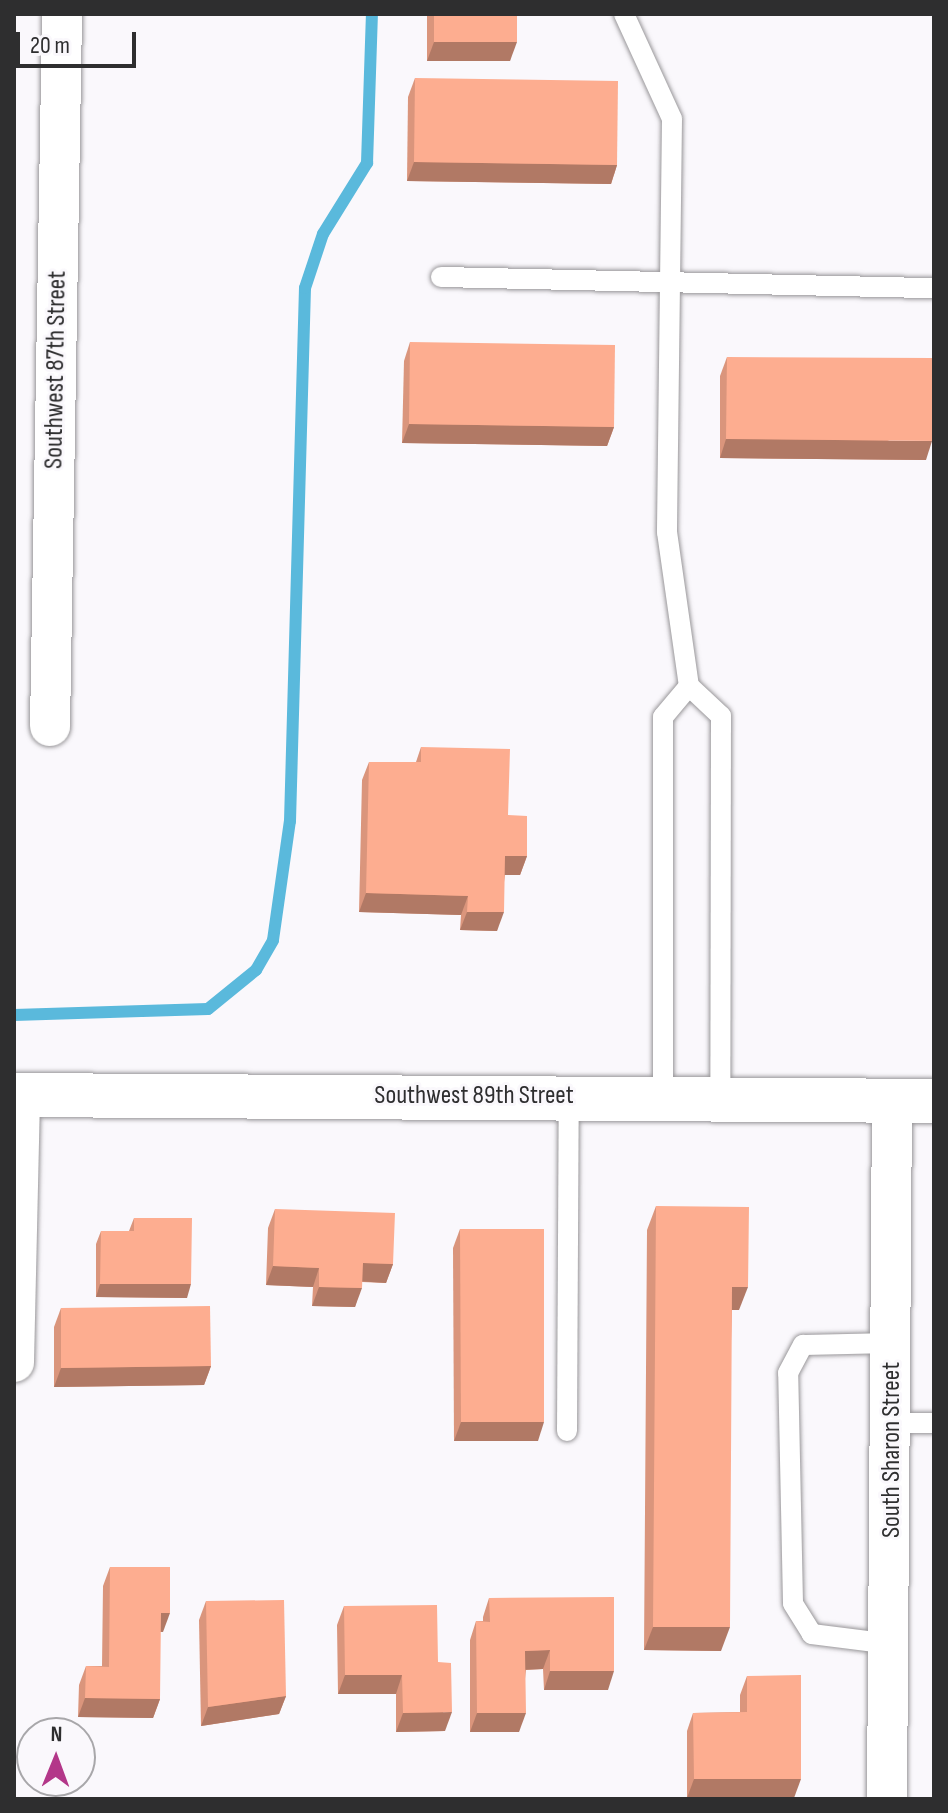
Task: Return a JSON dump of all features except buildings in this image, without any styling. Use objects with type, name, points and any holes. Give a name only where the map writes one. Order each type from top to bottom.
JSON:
[{"type":"main road","name":"Southwest 89th Street","points":[[17,1096],[913,1100]]},
{"type":"street","name":"Southwest 87th Street","points":[[50,726],[62,14]]},
{"type":"street","points":[[14,1362],[17,1096]]},
{"type":"street","name":"South Sharon Street","points":[[887,1799],[892,1343],[913,1100]]},
{"type":"lane","points":[[624,14],[672,119],[667,532],[689,686],[721,716],[720,1098]]},
{"type":"lane","points":[[441,277],[934,288]]},
{"type":"lane","points":[[663,1097],[663,717],[689,686]]},
{"type":"lane","points":[[567,1431],[569,1097]]},
{"type":"lane","points":[[891,1644],[812,1634],[793,1603],[788,1373],[803,1345],[892,1343]]},
{"type":"lane","points":[[892,1423],[934,1423]]},
{"type":"waterway","points":[[14,1015],[208,1009],[256,970],[273,940],[290,821],[305,288],[323,234],[367,163],[372,14]]}]
